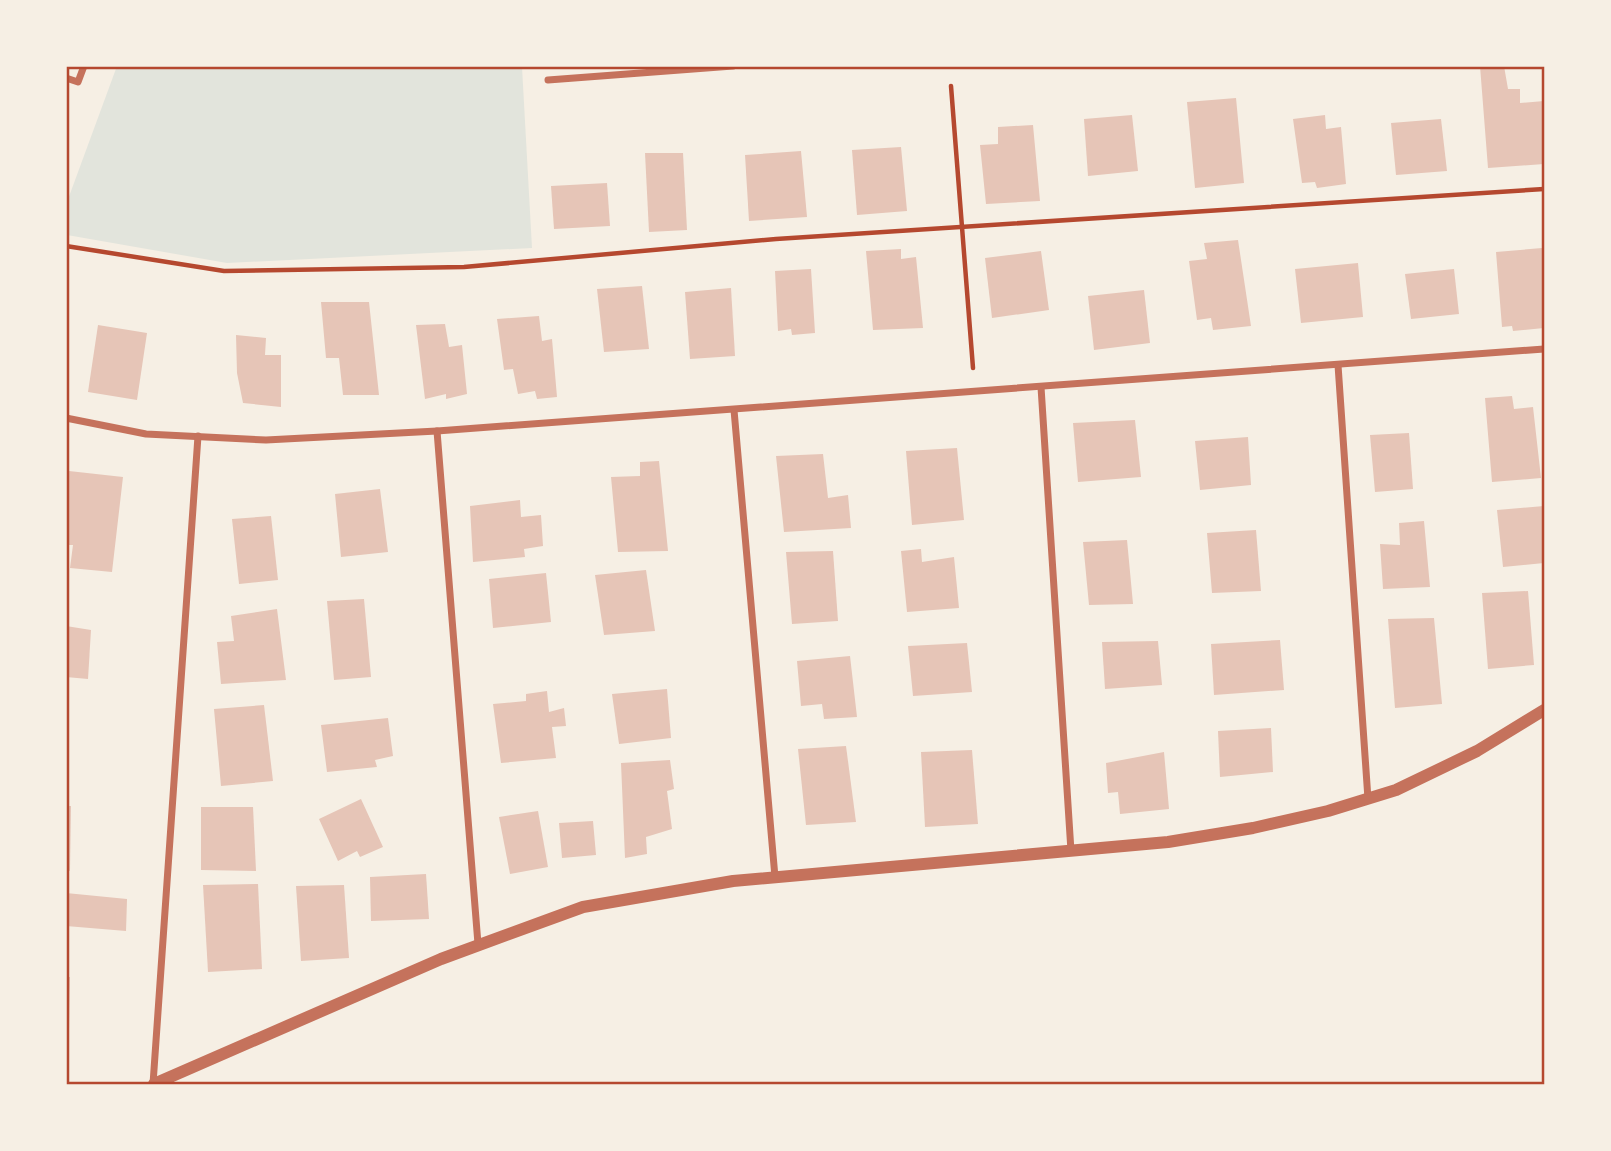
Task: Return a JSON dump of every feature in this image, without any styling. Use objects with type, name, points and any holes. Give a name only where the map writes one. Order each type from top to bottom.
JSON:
[{"type":"street","points":[[66,78],[78,82],[84,66]]},
{"type":"street","points":[[548,80],[733,66]]},
{"type":"street","points":[[66,418],[146,434],[266,440],[734,410],[1545,349]]},
{"type":"street","points":[[1338,365],[1368,799]]},
{"type":"street","points":[[1041,387],[1071,851]]},
{"type":"street","points":[[734,410],[775,877]]},
{"type":"street","points":[[437,431],[478,944]]},
{"type":"street","points":[[198,436],[153,1084],[478,944],[583,907],[733,881],[1168,842],[1253,828],[1328,811],[1396,790],[1477,751],[1545,710]]},
{"type":"path","points":[[951,86],[964,227],[973,375]]},
{"type":"path","points":[[66,246],[224,271],[464,267],[776,239],[1545,189]]},
{"type":"shaded area","points":[[117,66],[522,67],[532,248],[227,263],[67,235],[67,202]]},
{"type":"building","points":[[1480,66],[1504,66],[1508,89],[1520,89],[1520,103],[1544,101],[1544,164],[1488,168]]},
{"type":"building","points":[[1236,98],[1244,183],[1195,188],[1187,102]]},
{"type":"building","points":[[1132,115],[1138,171],[1088,176],[1084,119]]},
{"type":"building","points":[[1325,115],[1326,129],[1341,127],[1346,184],[1317,188],[1315,182],[1302,183],[1293,119]]},
{"type":"building","points":[[1441,119],[1447,171],[1396,175],[1391,123]]},
{"type":"building","points":[[1033,125],[1040,201],[986,204],[980,145],[998,144],[998,127]]},
{"type":"building","points":[[901,147],[907,211],[857,215],[852,150]]},
{"type":"building","points":[[801,151],[807,217],[749,221],[745,155]]},
{"type":"building","points":[[645,153],[683,153],[687,230],[649,232]]},
{"type":"building","points":[[607,183],[610,226],[554,229],[551,186]]},
{"type":"building","points":[[1238,240],[1251,326],[1213,330],[1211,318],[1197,320],[1189,261],[1207,259],[1204,243]]},
{"type":"building","points":[[1542,248],[1544,328],[1513,331],[1512,326],[1502,327],[1496,252]]},
{"type":"building","points":[[901,249],[901,259],[916,257],[923,328],[873,330],[866,251]]},
{"type":"building","points":[[1041,251],[1049,310],[992,318],[985,258]]},
{"type":"building","points":[[1358,263],[1363,317],[1301,323],[1295,269]]},
{"type":"building","points":[[811,269],[815,333],[792,335],[791,329],[778,331],[775,271]]},
{"type":"building","points":[[1454,269],[1459,314],[1411,319],[1405,274]]},
{"type":"building","points":[[642,286],[649,349],[604,352],[597,289]]},
{"type":"building","points":[[731,288],[735,356],[690,359],[685,292]]},
{"type":"building","points":[[1144,290],[1150,343],[1094,350],[1088,296]]},
{"type":"building","points":[[321,302],[369,302],[379,395],[343,395],[339,358],[326,358]]},
{"type":"building","points":[[539,316],[542,341],[552,339],[557,397],[537,399],[535,391],[518,394],[513,369],[504,370],[497,319]]},
{"type":"building","points":[[445,324],[449,347],[462,345],[467,394],[446,399],[446,394],[425,399],[416,325]]},
{"type":"building","points":[[98,325],[147,333],[137,400],[88,392]]},
{"type":"building","points":[[236,335],[266,338],[265,355],[281,355],[281,407],[243,403],[237,373]]},
{"type":"building","points":[[1512,396],[1514,409],[1533,407],[1541,478],[1492,482],[1485,398]]},
{"type":"building","points":[[1135,420],[1141,477],[1078,482],[1073,423]]},
{"type":"building","points":[[1409,433],[1413,489],[1375,492],[1370,435]]},
{"type":"building","points":[[1248,437],[1251,485],[1200,490],[1195,441]]},
{"type":"building","points":[[957,448],[964,520],[912,525],[906,451]]},
{"type":"building","points":[[823,454],[828,498],[848,495],[851,528],[784,532],[776,456]]},
{"type":"building","points":[[659,461],[668,551],[618,552],[611,477],[640,476],[640,462]]},
{"type":"building","points":[[69,471],[123,477],[112,572],[70,568],[73,545],[66,545]]},
{"type":"building","points":[[380,489],[388,552],[341,557],[335,494]]},
{"type":"building","points":[[520,500],[521,517],[541,515],[543,546],[524,549],[525,557],[473,562],[470,506]]},
{"type":"building","points":[[1544,506],[1544,563],[1503,567],[1497,510]]},
{"type":"building","points":[[271,516],[278,580],[239,584],[232,519]]},
{"type":"building","points":[[1424,521],[1430,587],[1383,589],[1380,544],[1400,545],[1399,523]]},
{"type":"building","points":[[1256,530],[1261,591],[1212,593],[1207,533]]},
{"type":"building","points":[[1127,540],[1133,604],[1089,605],[1083,542]]},
{"type":"building","points":[[921,549],[922,562],[954,557],[959,608],[907,612],[901,551]]},
{"type":"building","points":[[833,551],[838,621],[792,624],[786,552]]},
{"type":"building","points":[[646,570],[655,631],[604,635],[595,575]]},
{"type":"building","points":[[546,573],[551,622],[493,628],[489,579]]},
{"type":"building","points":[[1528,591],[1534,665],[1488,669],[1482,593]]},
{"type":"building","points":[[364,599],[371,677],[334,680],[327,601]]},
{"type":"building","points":[[277,609],[286,680],[221,684],[217,642],[234,641],[231,616]]},
{"type":"building","points":[[1434,618],[1442,704],[1395,708],[1388,619]]},
{"type":"building","points":[[66,626],[91,630],[88,679],[66,677]]},
{"type":"building","points":[[1280,640],[1284,690],[1214,695],[1211,644]]},
{"type":"building","points":[[1158,641],[1162,685],[1105,689],[1102,642]]},
{"type":"building","points":[[967,643],[972,692],[913,696],[908,646]]},
{"type":"building","points":[[850,656],[857,717],[824,719],[822,704],[801,706],[797,661]]},
{"type":"building","points":[[667,689],[671,738],[619,744],[612,694]]},
{"type":"building","points":[[547,691],[549,712],[564,708],[566,726],[552,727],[556,758],[501,763],[493,704],[526,701],[526,694]]},
{"type":"building","points":[[264,705],[273,781],[221,786],[214,709]]},
{"type":"building","points":[[388,718],[393,756],[375,760],[377,767],[327,772],[321,725]]},
{"type":"building","points":[[1271,728],[1273,772],[1220,777],[1218,731]]},
{"type":"building","points":[[846,746],[856,822],[806,825],[798,749]]},
{"type":"building","points":[[972,750],[978,824],[925,827],[921,752]]},
{"type":"building","points":[[1164,752],[1169,809],[1120,814],[1118,792],[1108,793],[1106,763]]},
{"type":"building","points":[[670,760],[674,789],[667,791],[672,829],[646,837],[647,854],[625,858],[621,763]]},
{"type":"building","points":[[361,799],[383,847],[360,857],[357,851],[338,861],[319,819]]},
{"type":"building","points":[[66,806],[71,806],[70,871],[66,870]]},
{"type":"building","points":[[201,807],[253,807],[256,871],[201,870]]},
{"type":"building","points":[[538,811],[548,867],[510,874],[499,817]]},
{"type":"building","points":[[593,821],[596,855],[562,858],[559,823]]},
{"type":"building","points":[[426,874],[429,919],[371,921],[370,877]]},
{"type":"building","points":[[258,884],[262,969],[208,972],[203,885]]},
{"type":"building","points":[[344,885],[349,958],[301,961],[296,886]]},
{"type":"building","points":[[66,893],[127,899],[126,931],[66,926]]},
{"type":"building","points":[[66,977],[70,977],[69,1029],[66,1029]]}]
